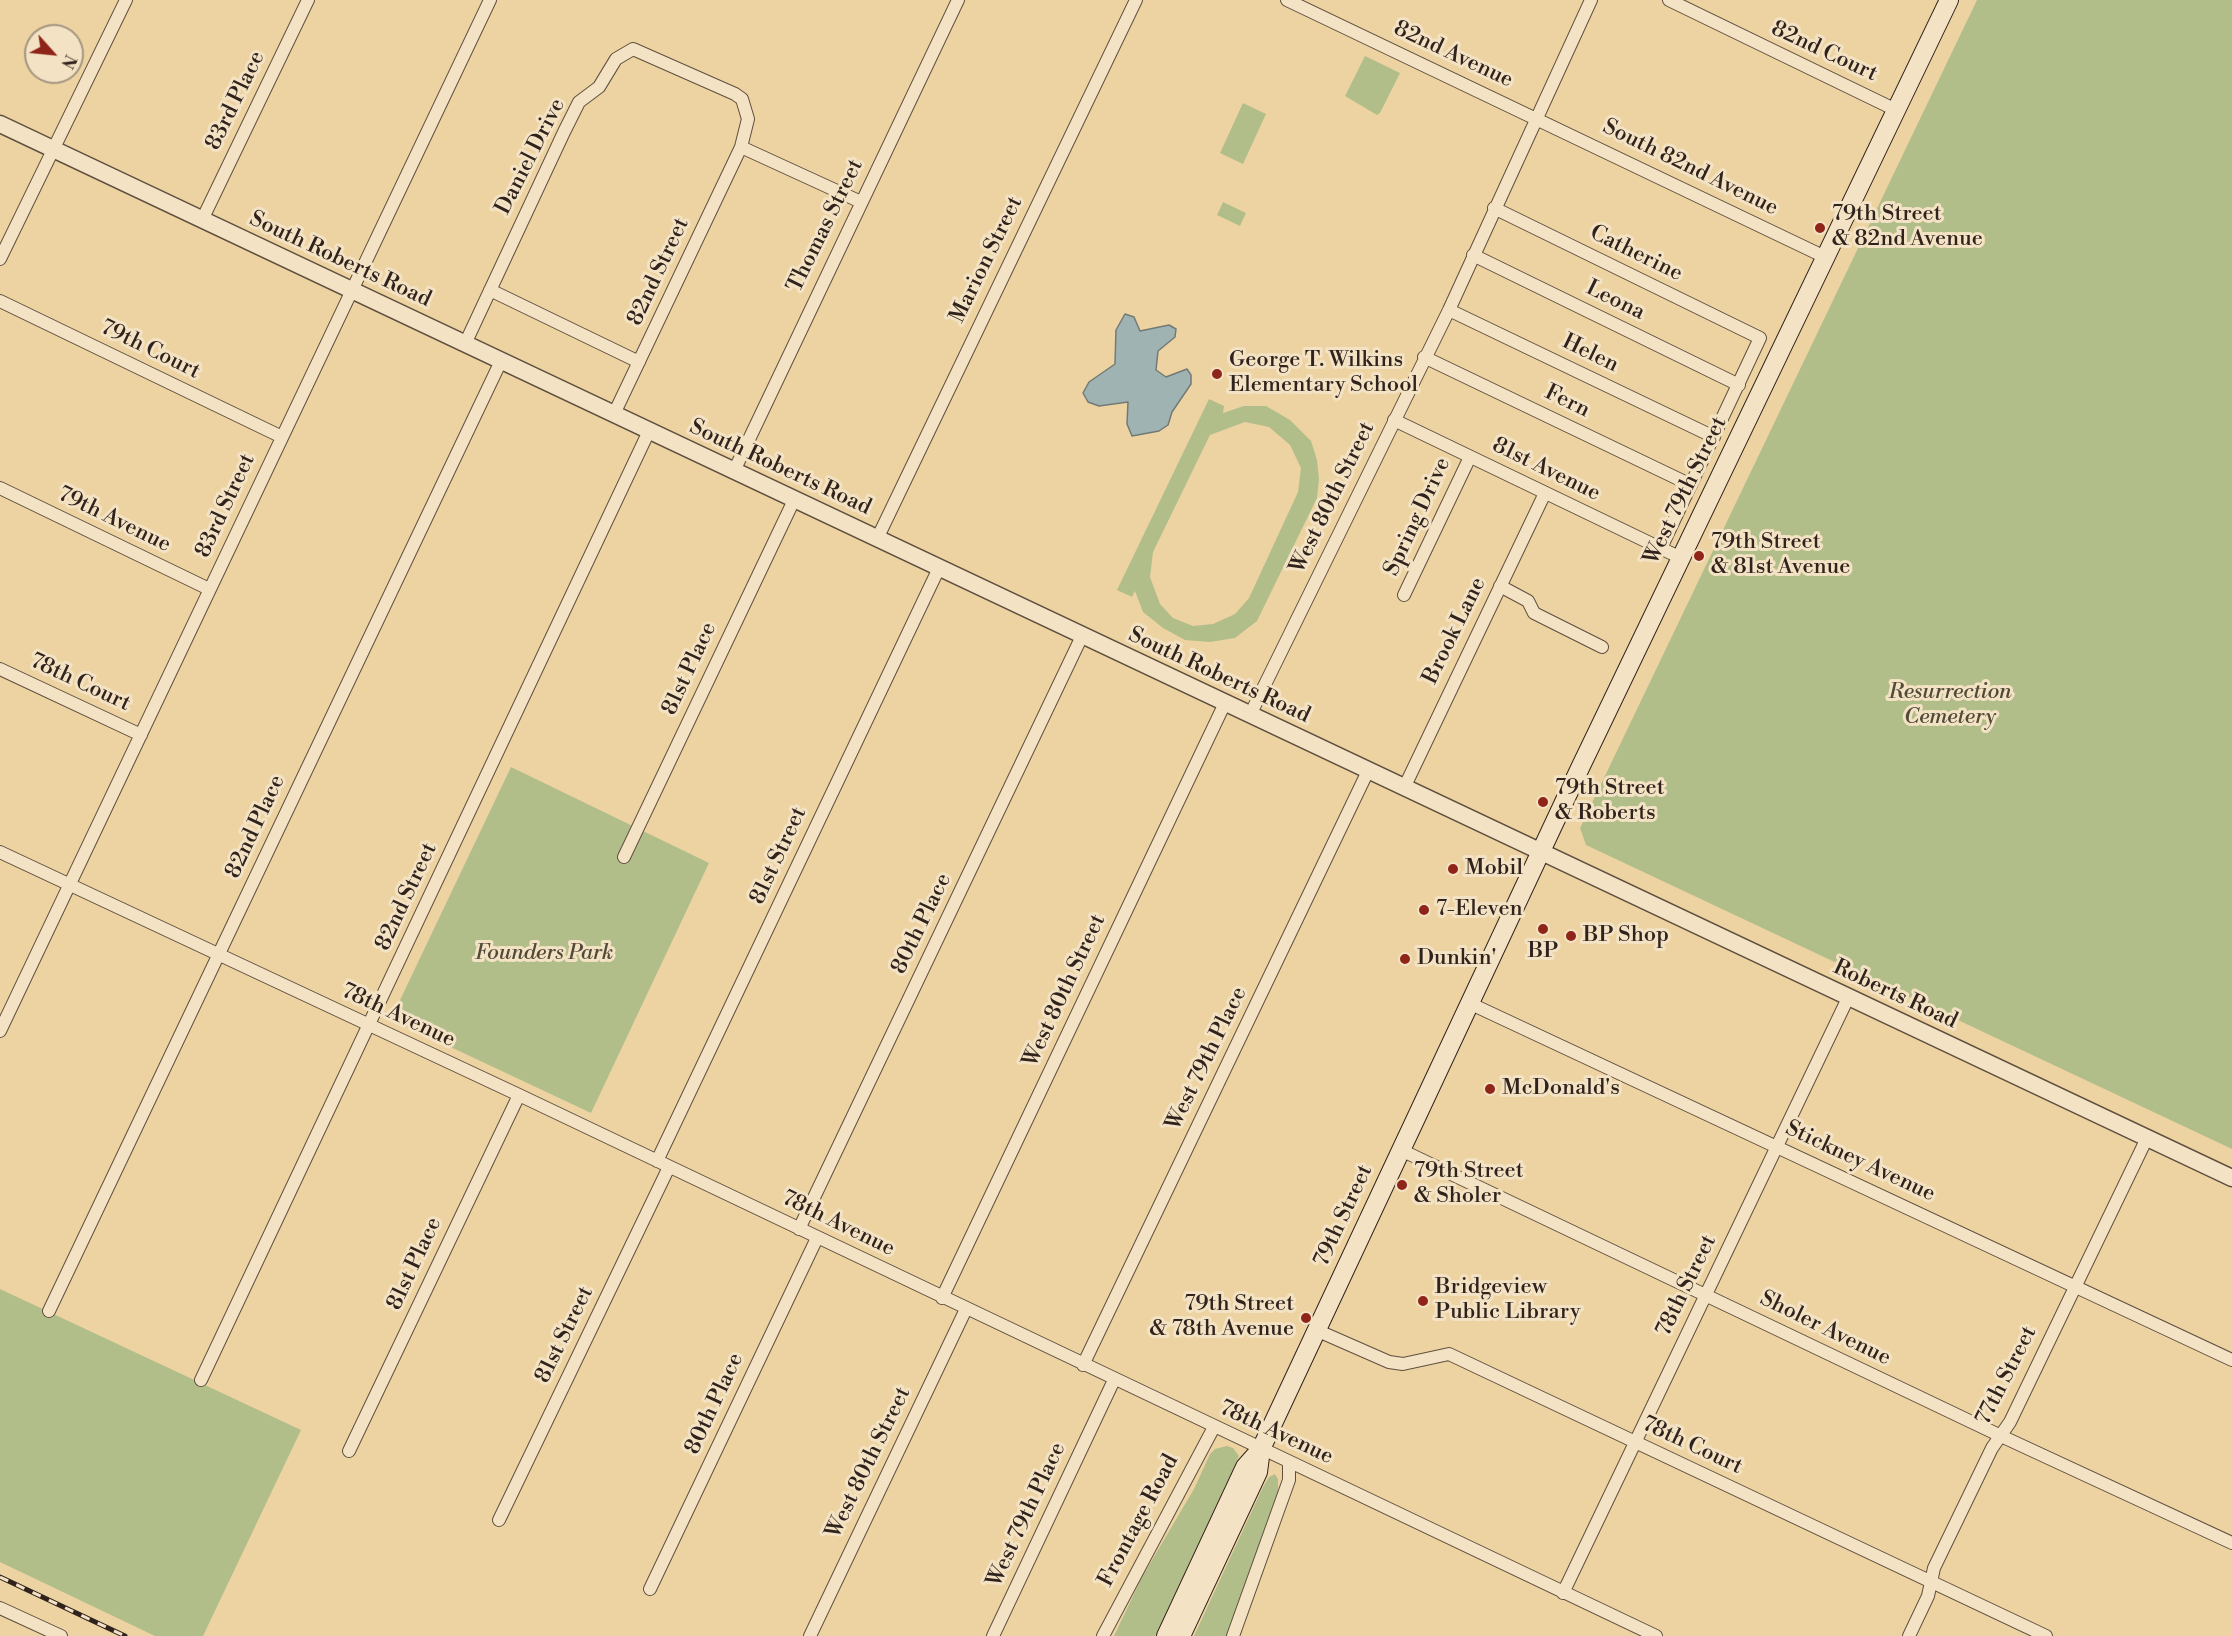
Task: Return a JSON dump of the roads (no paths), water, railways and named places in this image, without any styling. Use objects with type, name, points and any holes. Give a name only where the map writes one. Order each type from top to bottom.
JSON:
[{"type":"main road","name":"West 79th Street","points":[[1470,1003],[1949,0]]},
{"type":"main road","name":"79th Street","points":[[1166,1636],[1245,1467],[1261,1449],[1470,1003]]},
{"type":"main road","name":"79th Street","points":[[1181,1636],[1258,1472],[1261,1449]]},
{"type":"street","points":[[0,259],[126,0]]},
{"type":"street","name":"83rd Place","points":[[202,220],[308,0]]},
{"type":"street","name":"83rd Street","points":[[0,1031],[490,0]]},
{"type":"street","name":"Thomas Street","points":[[734,471],[958,0]]},
{"type":"street","name":"Marion Street","points":[[877,539],[1136,0]]},
{"type":"street","name":"82nd Avenue","points":[[1287,0],[1536,118]]},
{"type":"street","name":"West 80th Street","points":[[1250,715],[1449,309],[1591,0]]},
{"type":"street","name":"82nd Court","points":[[1669,0],[1896,110]]},
{"type":"street","name":"Daniel Drive","points":[[465,344],[579,102],[599,87],[616,59],[633,49],[742,99],[748,119],[741,147]]},
{"type":"street","name":"South 82nd Avenue","points":[[1536,118],[1825,257]]},
{"type":"street","name":"South Roberts Road","points":[[0,124],[1540,853]]},
{"type":"street","points":[[741,147],[861,202]]},
{"type":"street","name":"82nd Street","points":[[614,414],[741,147]]},
{"type":"street","name":"Catherine","points":[[1494,208],[1760,338],[1739,385]]},
{"type":"street","name":"Leona","points":[[1473,255],[1739,385]]},
{"type":"street","points":[[490,290],[639,362]]},
{"type":"street","name":"79th Court","points":[[0,301],[282,437]]},
{"type":"street","name":"Helen","points":[[1449,309],[1714,437]]},
{"type":"street","name":"Fern","points":[[1424,357],[1691,485]]},
{"type":"street","name":"82nd Place","points":[[49,1311],[501,362]]},
{"type":"street","points":[[1661,548],[1739,385]]},
{"type":"street","name":"81st Avenue","points":[[1394,420],[1681,558]]},
{"type":"street","name":"82nd Street","points":[[201,1380],[649,431]]},
{"type":"street","name":"Spring Drive","points":[[1404,595],[1470,457]]},
{"type":"street","name":"79th Avenue","points":[[0,488],[209,589]]},
{"type":"street","name":"Brook Lane","points":[[1404,788],[1545,492]]},
{"type":"street","name":"81st Place","points":[[624,857],[794,500]]},
{"type":"street","name":"81st Street","points":[[657,1161],[939,568]]},
{"type":"street","points":[[1500,586],[1528,601],[1534,613],[1602,647]]},
{"type":"street","name":"80th Place","points":[[799,1229],[1083,636]]},
{"type":"street","name":"78th Court","points":[[0,669],[141,735]]},
{"type":"street","name":"West 80th Street","points":[[942,1298],[1225,703]]},
{"type":"street","name":"West 79th Place","points":[[1083,1365],[1368,771]]},
{"type":"street","name":"78th Avenue","points":[[0,852],[519,1095],[1656,1636]]},
{"type":"street","name":"Roberts Road","points":[[1540,853],[2232,1178]]},
{"type":"street","name":"78th Street","points":[[1563,1593],[1848,998]]},
{"type":"street","name":"Stickney Avenue","points":[[1470,1003],[2232,1360]]},
{"type":"street","name":"81st Place","points":[[349,1451],[519,1095]]},
{"type":"street","name":"77th Street","points":[[1909,1636],[1992,1448],[2001,1436],[2076,1287],[2147,1138]]},
{"type":"street","name":"Sholer Avenue","points":[[1401,1150],[2001,1436],[2232,1543]]},
{"type":"street","name":"81st Street","points":[[499,1520],[669,1167]]},
{"type":"street","name":"80th Place","points":[[650,1589],[818,1238]]},
{"type":"street","name":"West 80th Street","points":[[810,1636],[966,1309]]},
{"type":"street","name":"78th Court","points":[[1316,1330],[1389,1362],[1403,1364],[1449,1354],[2046,1636]]},
{"type":"street","name":"West 79th Place","points":[[993,1636],[1114,1380]]},
{"type":"street","name":"Frontage Road","points":[[1103,1636],[1214,1426]]},
{"type":"street","points":[[1233,1636],[1289,1480],[1289,1462]]},
{"type":"street","points":[[0,1608],[61,1636]]},
{"type":"railway","points":[[0,1577],[125,1636]]},
{"type":"place","name":"79th Street & 82nd Avenue","points":[[1820,228]]},
{"type":"place","name":"George T. Wilkins Elementary School","points":[[1217,374]]},
{"type":"place","name":"79th Street & 81st Avenue","points":[[1699,556]]},
{"type":"place","name":"79th Street & Roberts","points":[[1543,802]]},
{"type":"place","name":"Mobil","points":[[1453,869]]},
{"type":"place","name":"7-Eleven","points":[[1424,910]]},
{"type":"place","name":"BP","points":[[1543,929]]},
{"type":"place","name":"BP Shop","points":[[1571,936]]},
{"type":"place","name":"Dunkin'","points":[[1405,959]]},
{"type":"place","name":"McDonald's","points":[[1490,1089]]},
{"type":"place","name":"79th Street & Sholer","points":[[1402,1185]]},
{"type":"place","name":"Bridgeview Public Library","points":[[1423,1301]]},
{"type":"place","name":"79th Street & 78th Avenue","points":[[1306,1318]]},
{"type":"park label","name":"Resurrection Cemetery","points":[[1950,706]]},
{"type":"park label","name":"Founders Park","points":[[544,954]]}]
